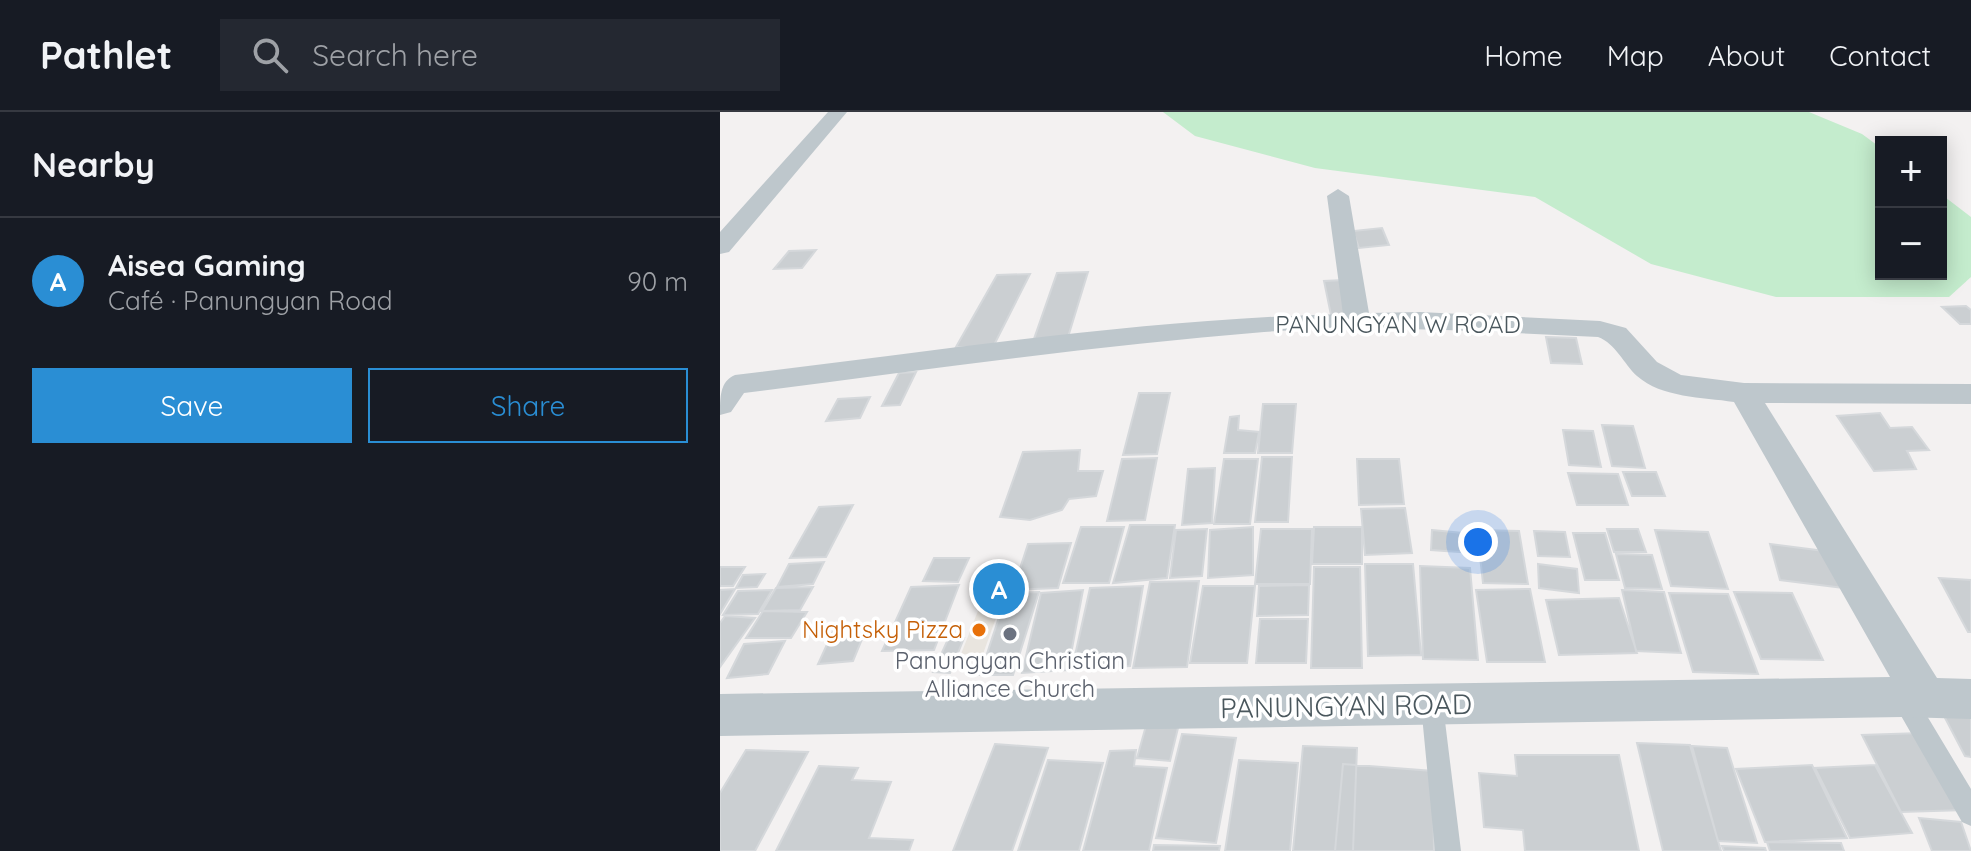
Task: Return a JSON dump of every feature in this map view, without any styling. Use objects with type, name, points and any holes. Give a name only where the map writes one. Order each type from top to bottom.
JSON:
[{"type":"street","points":[[720,247],[838,112]]},
{"type":"street","points":[[1338,196],[1357,320]]},
{"type":"street","name":"PANUNGYAN W ROAD","points":[[725,387],[1098,340],[1266,324],[1357,320],[1600,329],[1616,334],[1647,369],[1664,381],[1719,392],[1971,394]]},
{"type":"street","points":[[1744,393],[1914,697]]},
{"type":"street","name":"PANUNGYAN ROAD","points":[[720,715],[1914,697],[1971,699]]},
{"type":"lane","points":[[1914,697],[1971,813]]},
{"type":"lane","points":[[1432,705],[1448,851]]},
{"type":"shaded area","points":[[995,568],[1014,568],[983,654],[961,654]]},
{"type":"green space","points":[[1163,112],[1809,112],[1862,134],[1875,144],[1875,280],[1947,280],[1947,199],[1971,217],[1971,277],[1949,297],[1776,297],[1651,264],[1535,197],[1315,168],[1195,136]]},
{"type":"building","points":[[1382,228],[1389,245],[1359,248],[1353,231]]},
{"type":"building","points":[[816,250],[802,268],[774,269],[789,251]]},
{"type":"building","points":[[1088,272],[1068,337],[1034,339],[1057,273]]},
{"type":"building","points":[[1030,274],[993,347],[956,347],[997,275]]},
{"type":"building","points":[[1344,280],[1352,313],[1331,315],[1324,281]]},
{"type":"building","points":[[1966,306],[1971,310],[1971,324],[1960,324],[1942,307]]},
{"type":"building","points":[[1546,337],[1576,338],[1582,364],[1551,363]]},
{"type":"building","points":[[916,372],[900,405],[882,406],[899,373]]},
{"type":"building","points":[[1139,393],[1170,393],[1157,454],[1123,455]]},
{"type":"building","points":[[870,397],[860,418],[826,421],[838,399]]},
{"type":"building","points":[[1263,404],[1296,404],[1292,453],[1258,453]]},
{"type":"building","points":[[1880,413],[1890,428],[1912,427],[1929,450],[1907,451],[1916,469],[1874,471],[1837,416]]},
{"type":"building","points":[[1239,416],[1238,430],[1259,432],[1255,453],[1224,453],[1230,417]]},
{"type":"building","points":[[1602,425],[1633,426],[1645,468],[1612,466]]},
{"type":"building","points":[[1563,430],[1593,431],[1601,467],[1569,465]]},
{"type":"building","points":[[1080,450],[1078,471],[1103,471],[1096,496],[1069,499],[1062,510],[1030,520],[1000,517],[1023,452]]},
{"type":"building","points":[[1262,457],[1292,457],[1288,522],[1255,522]]},
{"type":"building","points":[[1157,458],[1145,520],[1107,521],[1122,459]]},
{"type":"building","points":[[1224,459],[1258,459],[1250,524],[1214,524]]},
{"type":"building","points":[[1357,459],[1399,459],[1404,504],[1359,505]]},
{"type":"building","points":[[1215,468],[1212,523],[1182,525],[1188,469]]},
{"type":"building","points":[[1623,472],[1656,472],[1665,496],[1632,496]]},
{"type":"building","points":[[1568,473],[1618,474],[1628,505],[1577,505]]},
{"type":"building","points":[[853,505],[826,557],[790,558],[819,507]]},
{"type":"building","points":[[1405,508],[1412,553],[1365,555],[1361,509]]},
{"type":"building","points":[[1130,525],[1175,525],[1167,578],[1113,583]]},
{"type":"building","points":[[1081,527],[1124,527],[1109,583],[1063,583]]},
{"type":"building","points":[[1253,527],[1253,575],[1208,578],[1210,530]]},
{"type":"building","points":[[1314,527],[1362,527],[1362,564],[1312,564]]},
{"type":"building","points":[[1207,529],[1202,576],[1170,578],[1176,530]]},
{"type":"building","points":[[1261,529],[1312,529],[1310,584],[1255,584]]},
{"type":"building","points":[[1607,529],[1638,529],[1646,552],[1614,552]]},
{"type":"building","points":[[1432,530],[1473,534],[1473,553],[1431,550]]},
{"type":"building","points":[[1477,530],[1519,531],[1528,584],[1483,583]]},
{"type":"building","points":[[1655,530],[1708,532],[1728,589],[1671,586]]},
{"type":"building","points":[[1534,531],[1565,532],[1570,557],[1538,556]]},
{"type":"building","points":[[1573,533],[1605,533],[1619,580],[1585,580]]},
{"type":"building","points":[[1071,543],[1058,588],[1013,590],[1028,544]]},
{"type":"building","points":[[1770,544],[1832,552],[1844,588],[1780,580]]},
{"type":"building","points":[[1616,554],[1652,555],[1662,589],[1625,588]]},
{"type":"building","points":[[934,558],[969,558],[958,582],[923,581]]},
{"type":"building","points":[[824,562],[813,584],[777,587],[789,564]]},
{"type":"building","points":[[1365,564],[1413,564],[1421,655],[1368,656]]},
{"type":"building","points":[[1538,564],[1577,569],[1579,593],[1539,588]]},
{"type":"building","points":[[1420,566],[1470,568],[1478,660],[1423,659]]},
{"type":"building","points":[[720,567],[745,567],[733,586],[720,586]]},
{"type":"building","points":[[1314,567],[1360,567],[1362,668],[1311,668]]},
{"type":"building","points":[[765,574],[757,587],[736,588],[743,575]]},
{"type":"building","points":[[1939,578],[1971,580],[1971,632],[1968,632]]},
{"type":"building","points":[[1199,581],[1187,667],[1133,668],[1150,582]]},
{"type":"building","points":[[959,585],[934,650],[882,651],[911,587]]},
{"type":"building","points":[[1309,585],[1308,615],[1257,616],[1259,586]]},
{"type":"building","points":[[1143,586],[1130,666],[1072,669],[1090,588]]},
{"type":"building","points":[[1203,586],[1255,586],[1247,663],[1190,663]]},
{"type":"building","points":[[813,587],[800,610],[762,611],[776,588]]},
{"type":"building","points":[[735,589],[720,614],[720,590]]},
{"type":"building","points":[[1530,589],[1545,662],[1487,662],[1476,590]]},
{"type":"building","points":[[772,590],[758,614],[723,615],[738,591]]},
{"type":"building","points":[[1083,590],[1068,670],[1022,673],[1041,593]]},
{"type":"building","points":[[1622,590],[1664,592],[1681,653],[1636,651]]},
{"type":"building","name":"Panungyan Christian Alliance Church","points":[[1039,592],[1013,675],[980,675],[1007,593]]},
{"type":"building","points":[[1734,592],[1792,593],[1823,660],[1761,659]]},
{"type":"building","points":[[1669,593],[1728,594],[1758,674],[1693,672]]},
{"type":"building","points":[[1619,598],[1637,653],[1559,655],[1546,600]]},
{"type":"building","points":[[763,611],[807,612],[791,638],[746,638]]},
{"type":"building","points":[[725,616],[755,618],[720,667],[720,623]]},
{"type":"building","points":[[1260,619],[1308,619],[1306,663],[1256,663]]},
{"type":"building","points":[[851,624],[867,627],[853,661],[818,664],[834,629]]},
{"type":"building","points":[[949,637],[964,638],[950,673],[933,672]]},
{"type":"building","points":[[785,641],[768,674],[727,678],[744,644]]},
{"type":"building","points":[[1943,714],[1971,715],[1971,757],[1965,756]]},
{"type":"building","points":[[1147,722],[1179,724],[1170,761],[1137,758]]},
{"type":"building","points":[[1921,733],[1965,810],[1901,812],[1862,735]]},
{"type":"building","points":[[1182,734],[1236,738],[1216,843],[1156,838]]},
{"type":"building","points":[[1637,743],[1690,745],[1721,851],[1663,851]]},
{"type":"building","points":[[995,744],[1048,748],[1012,851],[953,851]]},
{"type":"building","points":[[1303,746],[1357,748],[1353,851],[1293,851]]},
{"type":"building","points":[[1692,746],[1727,748],[1757,843],[1718,841]]},
{"type":"building","points":[[746,750],[808,752],[755,851],[720,851],[720,793]]},
{"type":"building","points":[[1136,750],[1134,766],[1167,768],[1149,851],[1083,851],[1110,751]]},
{"type":"building","points":[[1515,755],[1619,755],[1639,851],[1525,851],[1523,830],[1484,827],[1479,773],[1517,776]]},
{"type":"building","points":[[1048,760],[1103,763],[1079,851],[1018,851]]},
{"type":"building","points":[[1239,760],[1298,763],[1290,851],[1225,851]]},
{"type":"building","points":[[1343,764],[1433,771],[1434,851],[1335,851]]},
{"type":"building","points":[[1812,765],[1847,838],[1765,842],[1736,769]]},
{"type":"building","points":[[1875,765],[1912,833],[1850,838],[1815,768]]},
{"type":"building","points":[[819,766],[858,768],[852,780],[891,782],[869,838],[913,840],[909,851],[776,851]]},
{"type":"building","points":[[1919,818],[1961,822],[1971,851],[1932,851]]},
{"type":"building","points":[[1767,842],[1841,843],[1844,851],[1770,851]]},
{"type":"building","points":[[1154,845],[1220,846],[1219,851],[1153,851]]},
{"type":"building","points":[[1722,846],[1765,848],[1766,851],[1724,851]]},
{"type":"place","name":"Aisea Gaming","points":[[999,589]]},
{"type":"place","name":"Nightsky Pizza","points":[[979,630]]},
{"type":"place","name":"Panungyan Christian Alliance Church","points":[[1010,634]]}]
